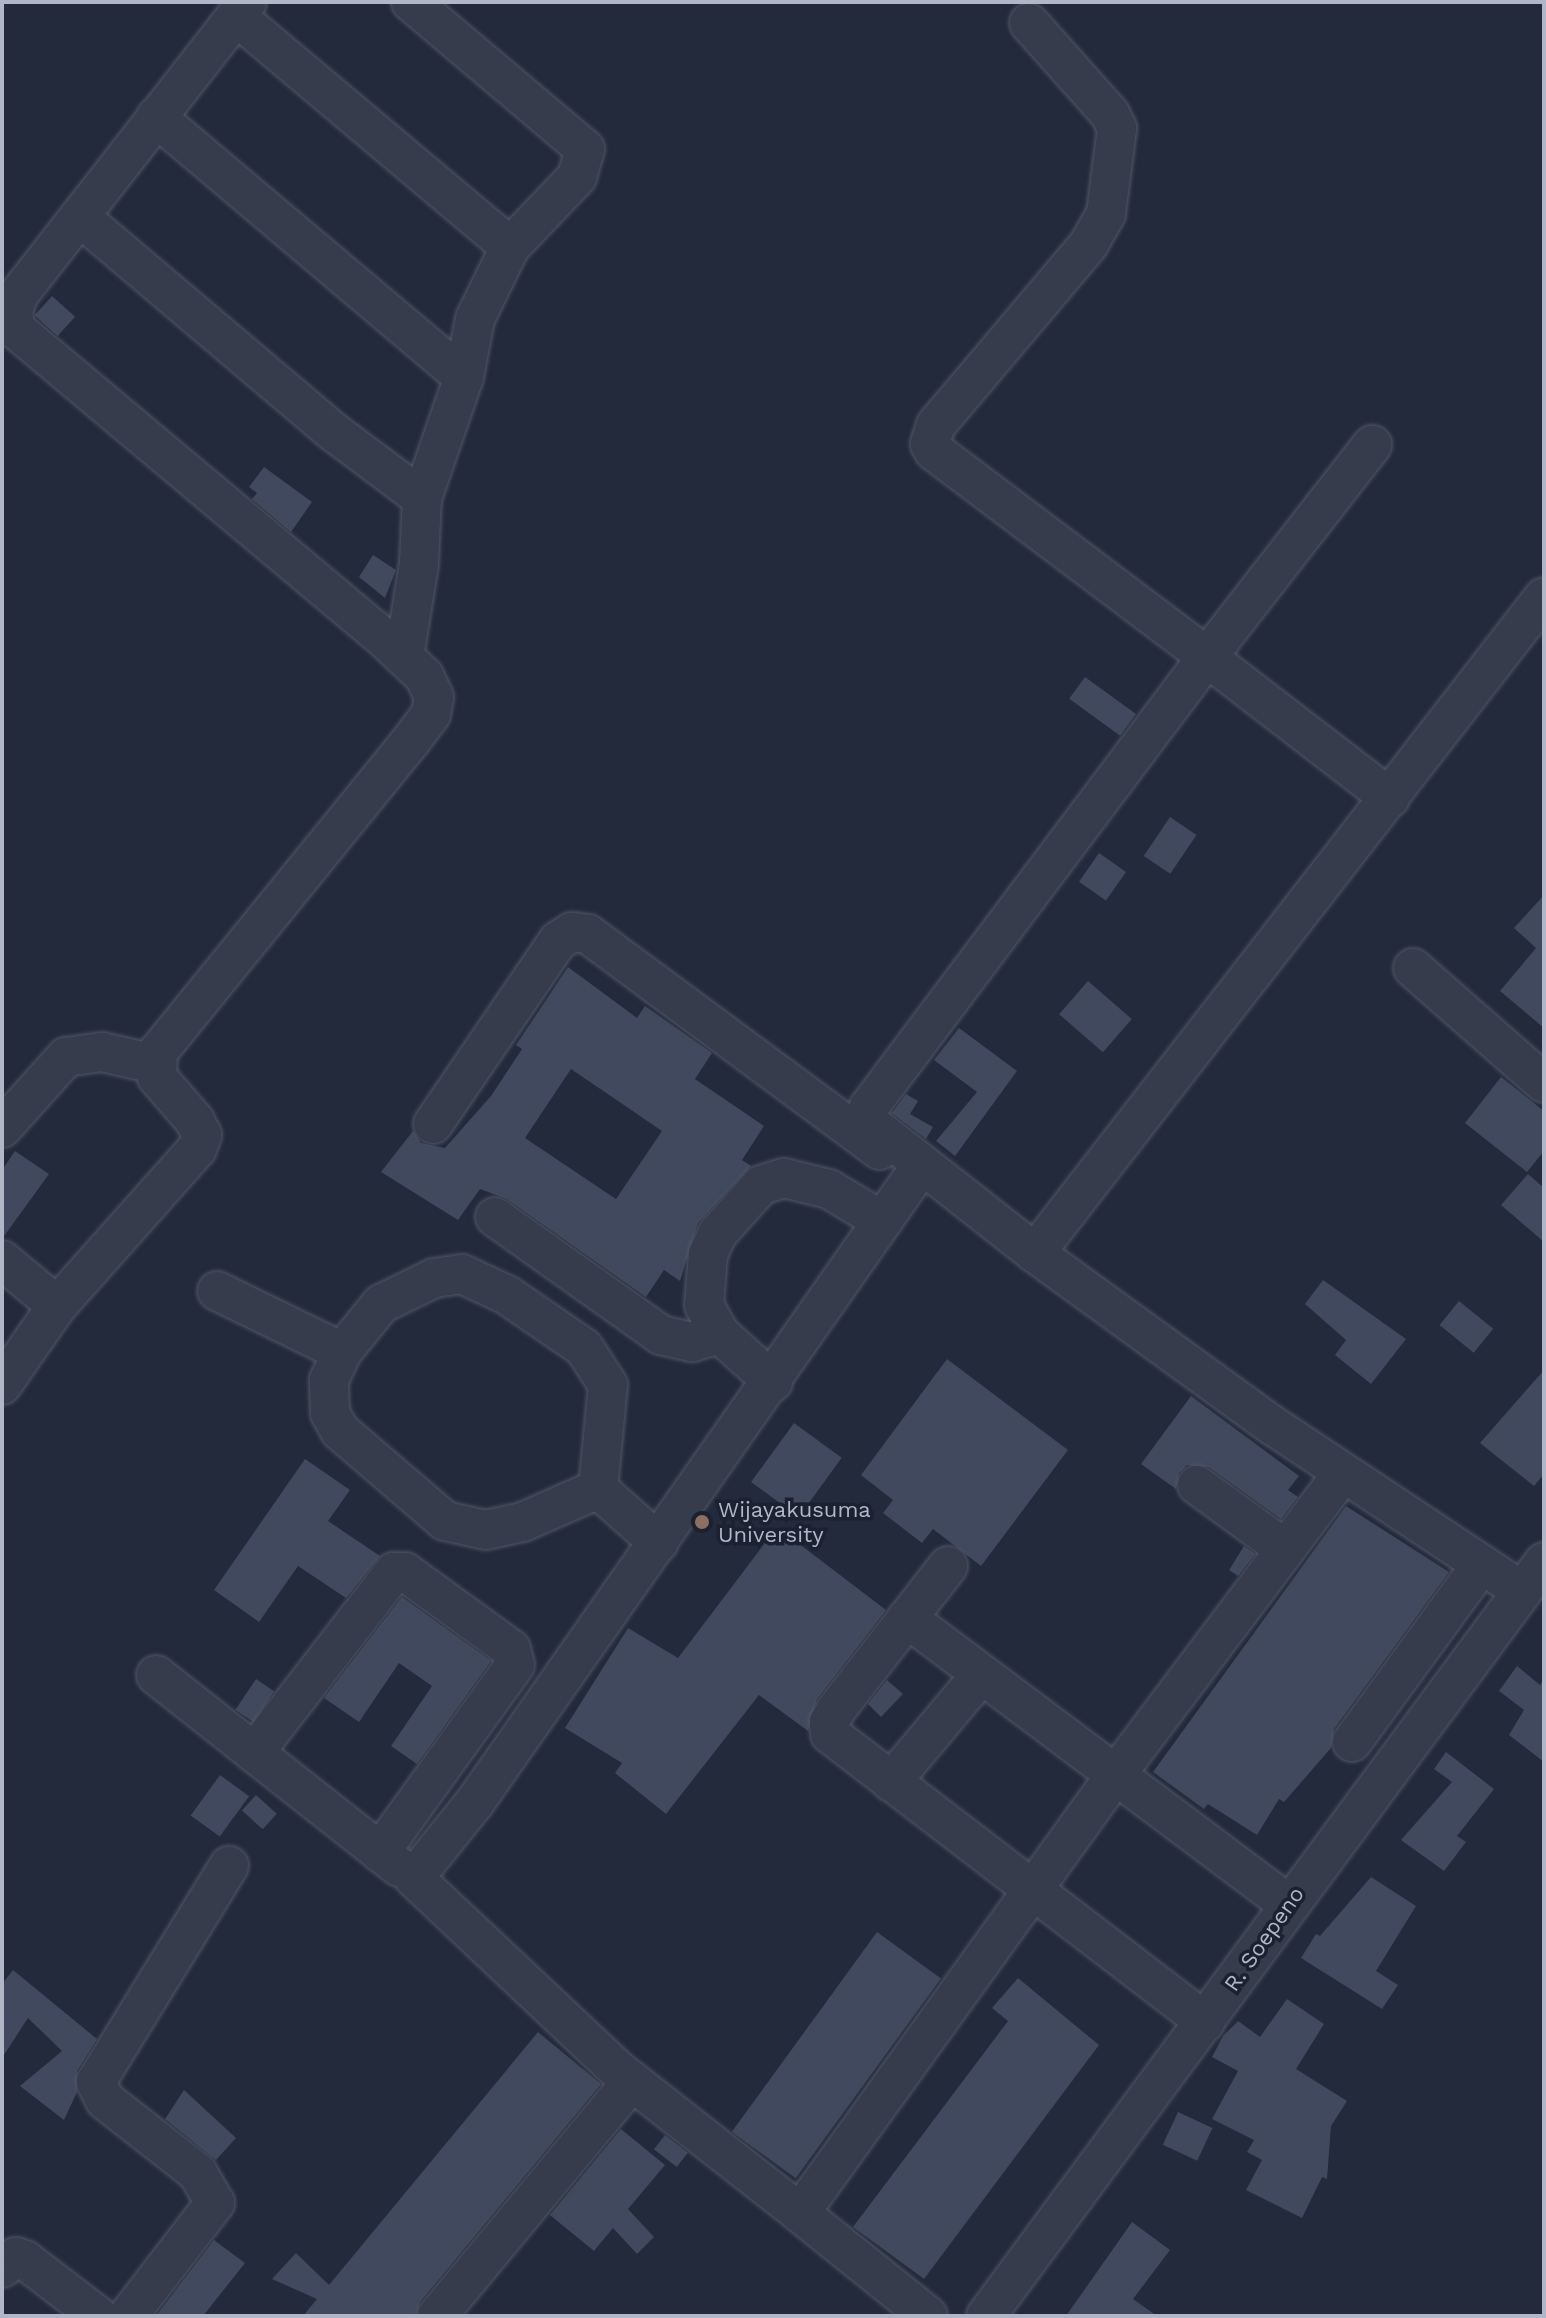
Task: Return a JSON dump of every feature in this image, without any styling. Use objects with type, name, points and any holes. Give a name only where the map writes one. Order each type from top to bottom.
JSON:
[{"type":"street","points":[[404,657],[419,563],[422,498],[464,377],[475,319],[510,247],[577,177],[585,149],[411,2]]},
{"type":"street","points":[[2,1385],[57,1306],[197,1149],[202,1135],[195,1121],[157,1077],[155,1064],[183,1019],[431,714],[434,697],[424,676],[404,657],[15,329],[13,311],[19,294],[242,9],[510,247]]},
{"type":"street","points":[[1029,23],[1110,114],[1117,128],[1106,214],[1089,244],[936,425],[930,444],[942,461],[1207,657],[1390,798]]},
{"type":"street","points":[[156,117],[464,377]]},
{"type":"street","points":[[80,217],[335,433],[422,498]]},
{"type":"street","points":[[1372,445],[1207,657],[866,1114],[870,1127],[1035,1253],[1272,1425],[1525,1587]]},
{"type":"street","points":[[1035,1253],[1544,597]]},
{"type":"street","points":[[433,1124],[558,941],[572,932],[588,934],[1297,1462],[1335,1484],[1470,1580],[1525,1587]]},
{"type":"street","points":[[1413,968],[1544,1083]]},
{"type":"street","points":[[2,1128],[66,1057],[102,1052],[155,1064]]},
{"type":"street","points":[[414,1878],[475,1802],[773,1382],[914,1176]]},
{"type":"street","points":[[773,1382],[720,1334],[704,1305],[708,1254],[718,1233],[761,1185],[784,1178],[807,1180],[882,1221]]},
{"type":"street","points":[[495,1217],[661,1335],[692,1342],[720,1334]]},
{"type":"street","points":[[2,1260],[57,1306]]},
{"type":"street","points":[[462,1274],[507,1295],[584,1348],[608,1385],[598,1489],[523,1522],[486,1530],[445,1521],[340,1431],[330,1413],[329,1380],[342,1352],[381,1304],[434,1278],[462,1274]]},
{"type":"street","points":[[217,1291],[342,1352]]},
{"type":"street","points":[[800,2213],[1114,1777],[1335,1484]]},
{"type":"street","points":[[1197,1485],[1285,1549]]},
{"type":"street","points":[[598,1489],[659,1543]]},
{"type":"street","points":[[948,1566],[829,1722],[830,1734],[1205,2022]]},
{"type":"street","points":[[254,1753],[394,1572],[405,1572],[511,1649],[515,1665],[380,1852]]},
{"type":"street","points":[[1352,1742],[1470,1580]]},
{"type":"street","name":"R. Soepeno","points":[[986,2316],[1525,1587]]},
{"type":"street","points":[[907,1618],[1114,1777],[1288,1904]]},
{"type":"street","points":[[156,1675],[414,1878],[632,2081],[928,2316]]},
{"type":"street","points":[[891,1782],[980,1676]]},
{"type":"street","points":[[128,2316],[215,2203],[198,2173],[105,2100],[96,2082],[229,1866]]},
{"type":"street","points":[[437,2316],[632,2081]]},
{"type":"street","points":[[2,2268],[16,2257],[25,2260],[98,2316]]},
{"type":"building","points":[[52,296],[75,317],[58,336],[35,315]]},
{"type":"building","points":[[264,467],[312,502],[291,532],[252,499],[257,493],[249,487]]},
{"type":"building","points":[[373,555],[396,570],[385,598],[359,577]]},
{"type":"building","points":[[1085,677],[1136,714],[1120,736],[1069,699]]},
{"type":"building","points":[[1170,817],[1197,835],[1170,874],[1144,856]]},
{"type":"building","points":[[1099,853],[1126,872],[1106,901],[1079,882]]},
{"type":"building","points":[[1544,895],[1544,1028],[1500,991],[1536,948],[1514,928]]},
{"type":"building","points":[[568,967],[637,1018],[645,1006],[712,1053],[695,1079],[764,1126],[742,1160],[751,1166],[698,1223],[680,1281],[664,1270],[646,1297],[507,1199],[480,1189],[458,1220],[381,1172],[413,1131],[421,1143],[445,1148],[491,1096],[522,1049],[516,1045]],"holes":[[[571,1069],[662,1131],[616,1199],[525,1138]]]},
{"type":"building","points":[[1088,981],[1132,1019],[1103,1052],[1059,1014]]},
{"type":"building","points":[[959,1028],[1017,1071],[955,1156],[936,1141],[977,1092],[934,1060]]},
{"type":"building","points":[[1501,1077],[1544,1111],[1544,1151],[1527,1172],[1465,1123]]},
{"type":"building","points":[[906,1094],[918,1101],[910,1114],[933,1127],[926,1139],[892,1113]]},
{"type":"building","points":[[15,1151],[49,1174],[2,1239],[2,1170]]},
{"type":"building","points":[[1528,1174],[1544,1188],[1544,1242],[1501,1205]]},
{"type":"building","points":[[1323,1280],[1406,1339],[1371,1384],[1335,1355],[1346,1340],[1305,1304]]},
{"type":"building","points":[[1459,1301],[1493,1329],[1474,1353],[1439,1325]]},
{"type":"building","points":[[947,1359],[1068,1450],[981,1566],[933,1529],[922,1543],[883,1513],[893,1500],[861,1475]]},
{"type":"building","points":[[1544,1370],[1544,1474],[1534,1486],[1480,1443]]},
{"type":"building","points":[[1191,1396],[1299,1476],[1288,1490],[1298,1497],[1281,1519],[1209,1467],[1187,1465],[1179,1473],[1176,1489],[1141,1464]]},
{"type":"building","points":[[794,1423],[842,1458],[799,1517],[751,1482]]},
{"type":"building","points":[[305,1459],[350,1490],[328,1521],[380,1556],[346,1598],[298,1566],[259,1622],[214,1590]]},
{"type":"building","points":[[1346,1506],[1449,1572],[1334,1729],[1331,1748],[1284,1802],[1279,1799],[1257,1835],[1208,1804],[1204,1809],[1153,1772]]},
{"type":"building","points":[[777,1527],[886,1610],[817,1699],[808,1731],[759,1695],[666,1814],[615,1773],[622,1763],[565,1728],[628,1628],[678,1658]]},
{"type":"building","points":[[1244,1546],[1255,1554],[1238,1576],[1229,1570]]},
{"type":"building","points":[[402,1597],[491,1661],[417,1764],[391,1746],[432,1686],[399,1663],[359,1722],[324,1698]]},
{"type":"building","points":[[1517,1666],[1540,1685],[1544,1678],[1544,1762],[1509,1735],[1524,1710],[1499,1691]]},
{"type":"building","points":[[256,1679],[274,1691],[254,1722],[235,1710]]},
{"type":"building","points":[[887,1680],[903,1694],[881,1717],[868,1704]]},
{"type":"building","points":[[1446,1752],[1494,1789],[1457,1836],[1466,1842],[1444,1871],[1401,1840],[1452,1782],[1434,1769]]},
{"type":"building","points":[[220,1775],[249,1796],[220,1837],[191,1815]]},
{"type":"building","points":[[256,1795],[277,1814],[263,1829],[242,1811]]},
{"type":"building","points":[[1371,1877],[1416,1906],[1376,1971],[1398,1985],[1382,2009],[1301,1958],[1316,1934],[1320,1936]]},
{"type":"building","points":[[877,1932],[941,1978],[796,2178],[732,2132]]},
{"type":"building","points":[[13,1970],[97,2039],[77,2071],[77,2092],[64,2120],[20,2086],[62,2051],[28,2018],[2,2058],[2,1984]]},
{"type":"building","points":[[1018,1978],[1099,2045],[924,2279],[853,2227],[1008,2021],[992,2008]]},
{"type":"building","points":[[1287,1999],[1324,2024],[1296,2069],[1347,2101],[1331,2126],[1327,2179],[1322,2177],[1302,2218],[1246,2190],[1262,2160],[1247,2152],[1254,2140],[1212,2119],[1238,2071],[1212,2057],[1223,2036],[1238,2021],[1260,2037]]},
{"type":"building","points":[[538,2032],[601,2084],[420,2302],[416,2316],[303,2316],[317,2299],[272,2279],[296,2253],[329,2285]]},
{"type":"building","points":[[184,2090],[236,2138],[216,2160],[165,2119]]},
{"type":"building","points":[[1178,2112],[1212,2128],[1197,2161],[1163,2145]]},
{"type":"building","points":[[621,2129],[665,2165],[628,2209],[654,2237],[637,2254],[613,2228],[594,2251],[550,2215]]},
{"type":"building","points":[[665,2135],[688,2153],[677,2167],[654,2149]]},
{"type":"building","points":[[1132,2222],[1170,2250],[1133,2299],[1157,2316],[1066,2316]]},
{"type":"building","points":[[214,2240],[245,2263],[203,2316],[156,2316]]},
{"type":"place","name":"Wijayakusuma University","points":[[702,1522]]}]
